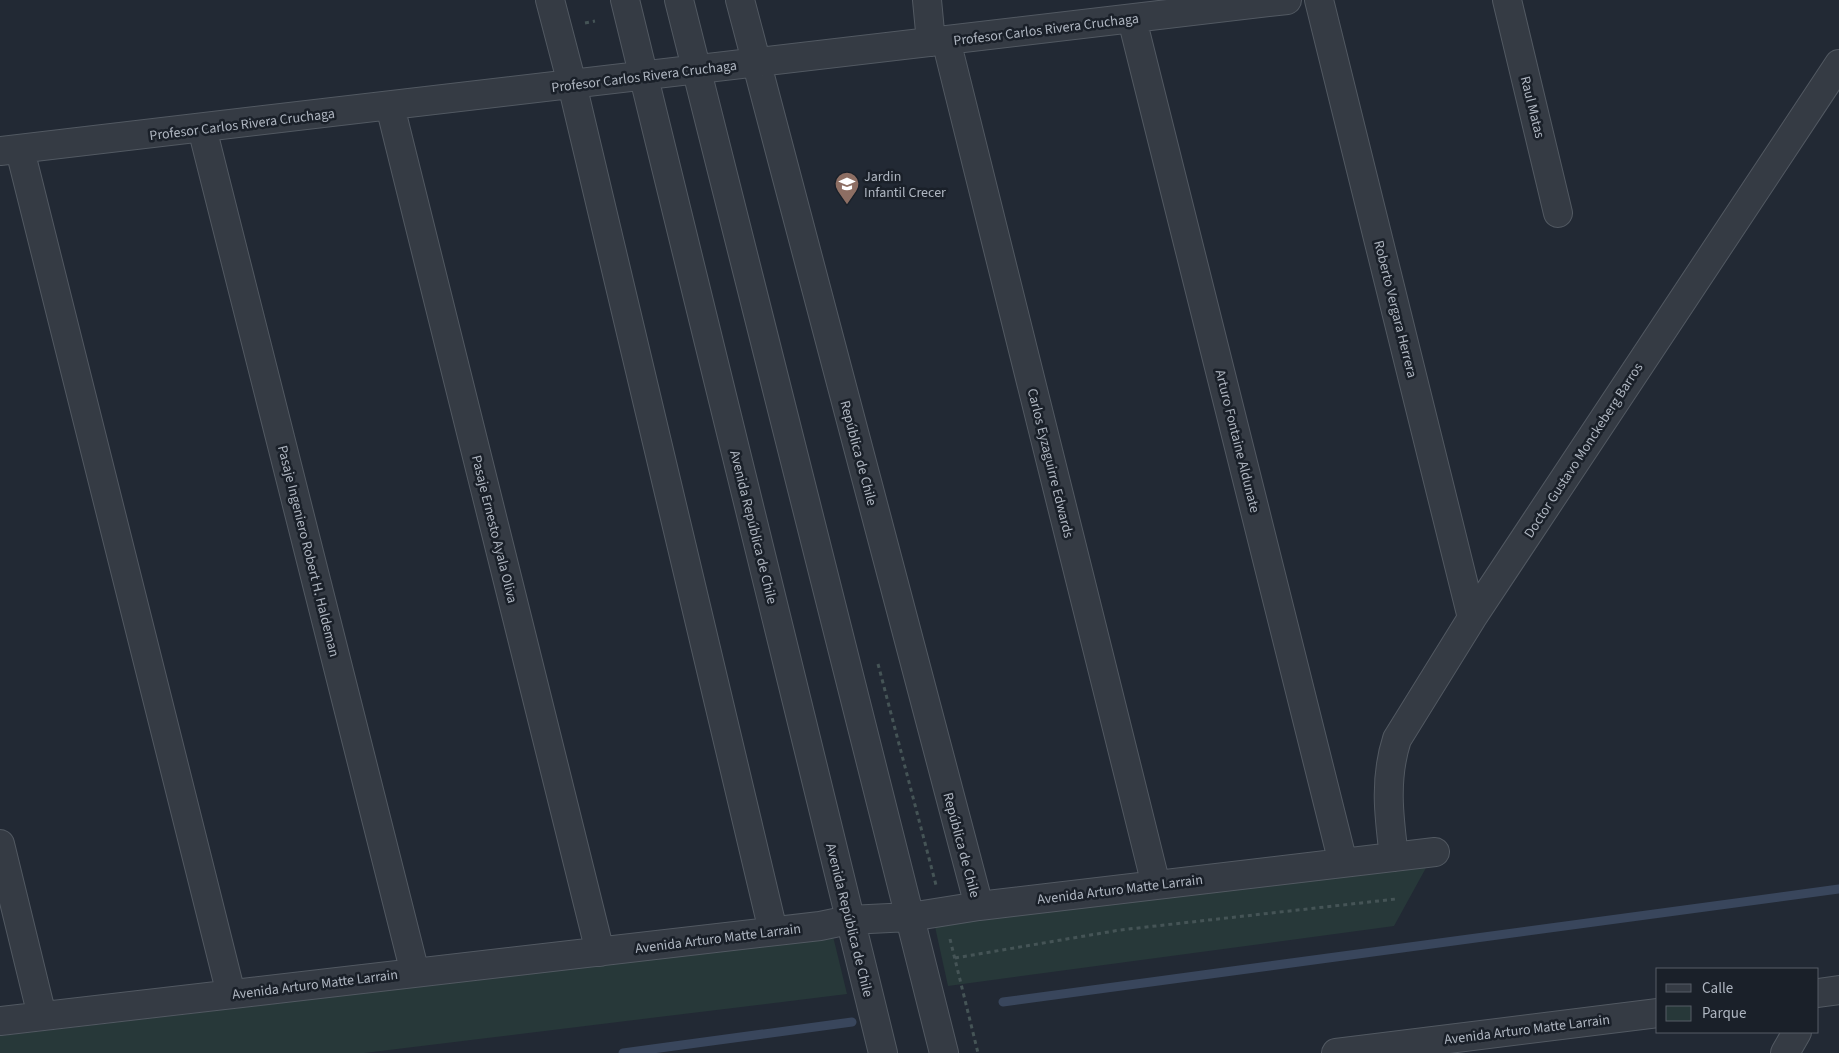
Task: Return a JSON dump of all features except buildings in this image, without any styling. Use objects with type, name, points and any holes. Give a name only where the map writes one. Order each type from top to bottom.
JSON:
[{"type":"street","points":[[550,0],[572,84],[773,931]]},
{"type":"street","name":"Avenida República de Chile","points":[[625,0],[645,75],[849,920],[883,1053]]},
{"type":"street","points":[[679,0],[944,1053]]},
{"type":"street","name":"República de Chile","points":[[740,0],[755,63],[979,906]]},
{"type":"street","name":"Carlos Eyzaguirre Edwards","points":[[927,0],[1156,885]]},
{"type":"street","name":"Profesor Carlos Rivera Cruchaga","points":[[10,151],[938,41],[1101,11],[1132,19],[1287,0]]},
{"type":"street","name":"Roberto Vergara Herrera","points":[[1319,0],[1472,618]]},
{"type":"street","name":"Raul Matas","points":[[1507,0],[1558,213]]},
{"type":"street","name":"Arturo Fontaine Aldunate","points":[[1132,19],[1344,863]]},
{"type":"street","name":"Doctor Gustavo Monckeberg Barros","points":[[1394,857],[1388,783],[1391,757],[1397,739],[1472,618],[1839,64]]},
{"type":"street","name":"Pasaje Ernesto Ayala Oliva","points":[[390,106],[600,952]]},
{"type":"street","name":"Pasaje Ingeniero Robert H. Haldeman","points":[[202,128],[415,973]]},
{"type":"street","points":[[10,151],[231,994]]},
{"type":"street","points":[[0,844],[42,1016]]},
{"type":"street","name":"Avenida Arturo Matte Larrain","points":[[0,1021],[600,952],[849,920],[910,917],[979,906],[1435,852]]},
{"type":"street","name":"Avenida Arturo Matte Larrain","points":[[1336,1053],[1656,1013]]},
{"type":"street","points":[[1785,1053],[1796,1033]]},
{"type":"path","points":[[955,958],[1120,930],[1396,899]]},
{"type":"green space","points":[[1427,866],[1394,926],[948,986],[934,922]]},
{"type":"green space","points":[[832,932],[847,994],[364,1053],[0,1053],[0,1036],[521,975]]},
{"type":"waterway","points":[[1003,1002],[1839,889]]},
{"type":"waterway","points":[[623,1053],[852,1022]]},
{"type":"place","name":"Jardin Infantil Crecer","points":[[847,205]]}]
